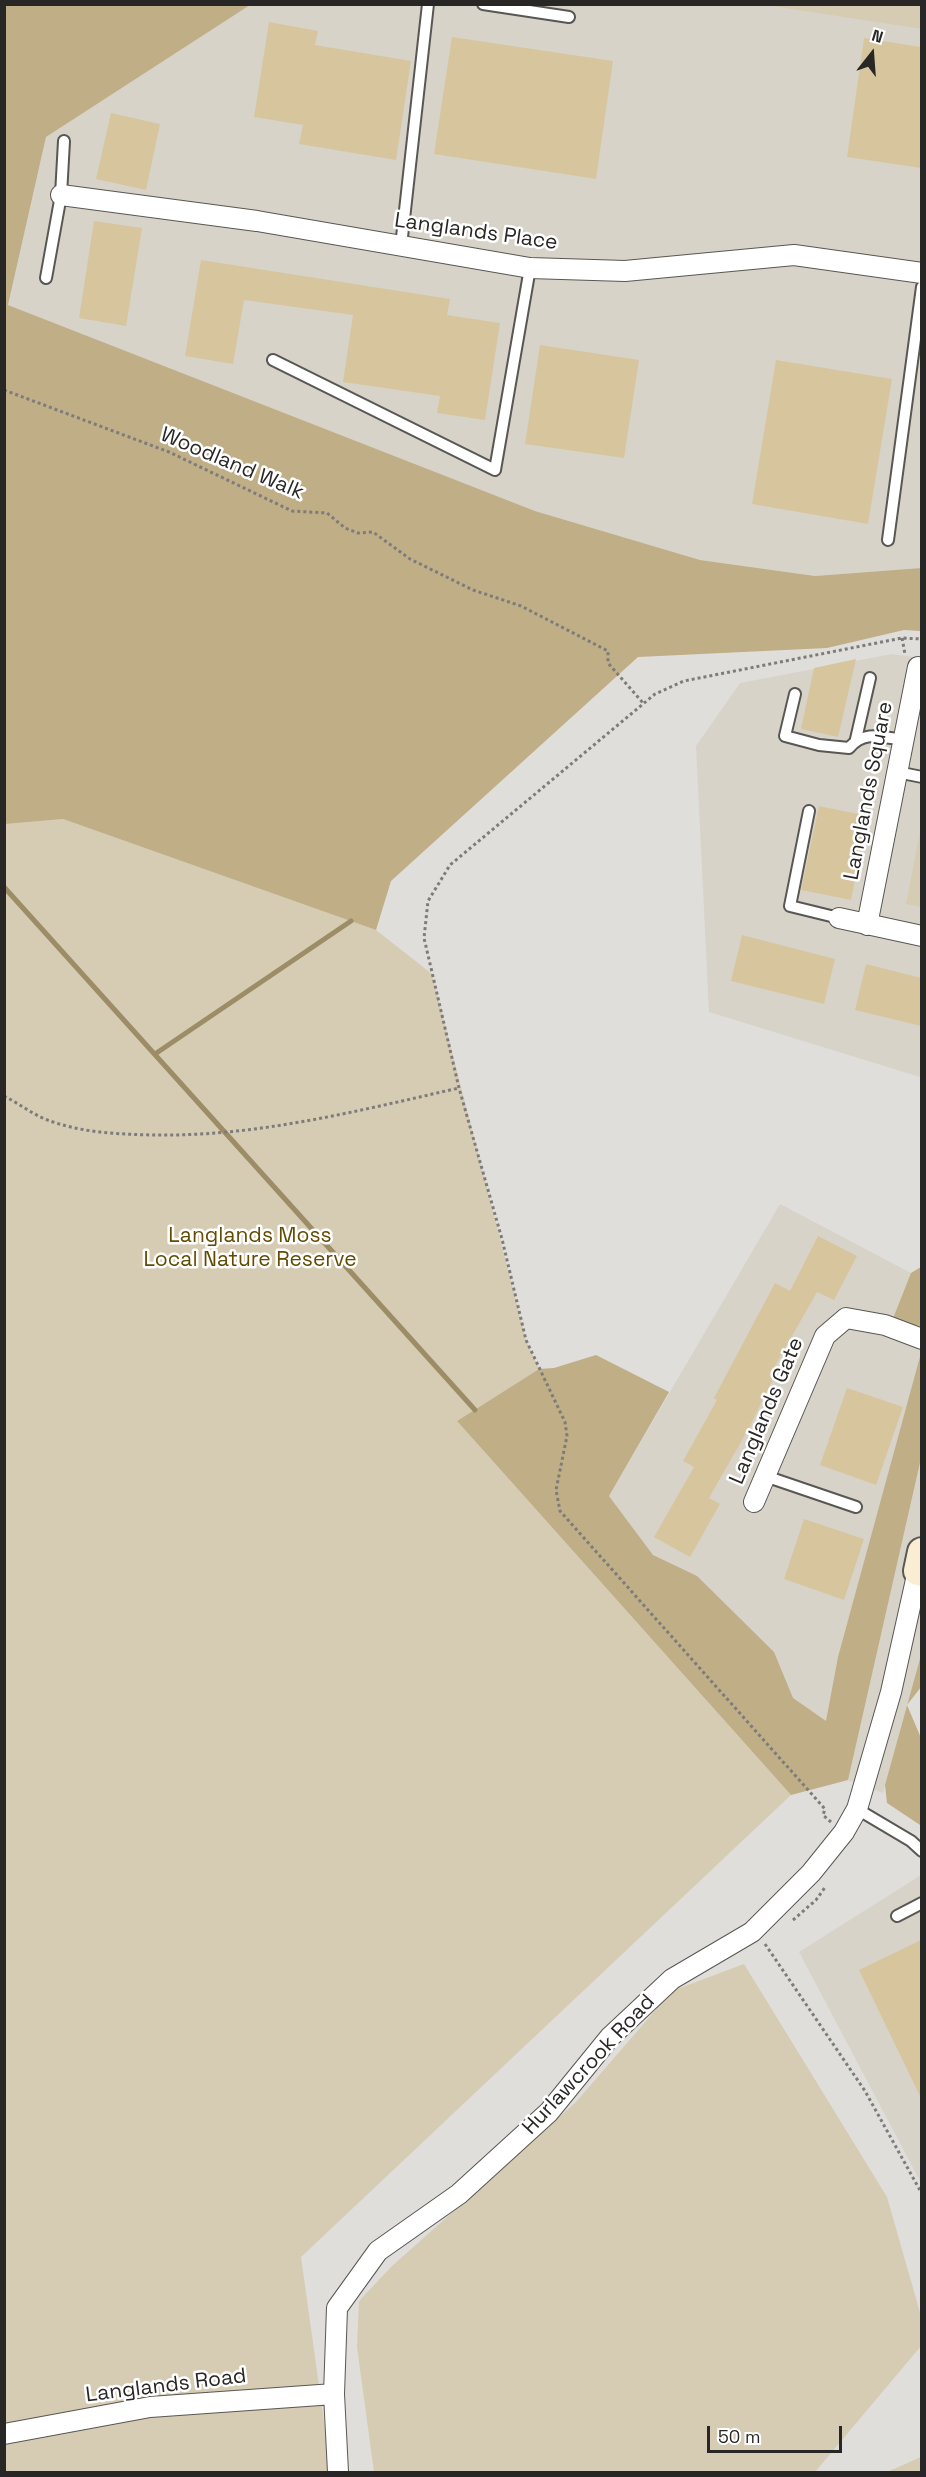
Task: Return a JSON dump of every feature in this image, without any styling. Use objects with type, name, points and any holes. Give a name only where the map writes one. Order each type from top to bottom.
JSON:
[{"type":"street","name":"Langlands Place","points":[[61,195],[257,221],[530,268],[625,271],[794,255],[921,273]]},
{"type":"street","name":"Langlands Square","points":[[867,925],[918,667]]},
{"type":"street","points":[[839,918],[921,936]]},
{"type":"street","name":"Langlands Gate","points":[[754,1503],[825,1336],[846,1318],[885,1325],[921,1340]]},
{"type":"street","name":"Hurlawcrook Road","points":[[338,2472],[334,2394],[337,2308],[378,2251],[459,2194],[549,2112],[610,2037],[672,1979],[752,1932],[812,1873],[844,1832],[857,1809],[891,1692],[920,1565]]},
{"type":"street","name":"Langlands Road","points":[[4,2434],[150,2407],[334,2394]]},
{"type":"lane","points":[[401,246],[428,4]]},
{"type":"lane","points":[[483,4],[569,17]]},
{"type":"lane","points":[[46,278],[61,195],[64,141]]},
{"type":"lane","points":[[273,360],[495,470],[530,268]]},
{"type":"lane","points":[[888,540],[919,329],[921,287]]},
{"type":"lane","points":[[795,694],[785,736],[819,746],[849,748],[856,740],[870,678]]},
{"type":"lane","points":[[856,740],[870,735],[903,740]]},
{"type":"lane","points":[[897,772],[921,777]]},
{"type":"lane","points":[[809,811],[790,906],[839,918]]},
{"type":"lane","points":[[765,1476],[856,1507]]},
{"type":"lane","points":[[857,1809],[912,1841],[921,1851]]},
{"type":"lane","points":[[897,1916],[921,1903]]},
{"type":"path","name":"Woodland Walk","points":[[4,390],[169,452],[292,512],[327,513],[345,528],[358,533],[372,532],[410,559],[473,590],[521,606],[608,651],[608,663],[644,703]]},
{"type":"path","points":[[844,1832],[823,1815],[825,1809],[560,1511],[556,1490],[567,1436],[565,1422],[526,1340],[502,1239],[459,1088],[424,938],[428,901],[450,865],[655,694],[684,681],[902,638],[921,639]]},
{"type":"path","points":[[4,1096],[51,1122],[107,1135],[196,1136],[260,1129],[326,1118],[459,1088]]},
{"type":"path","points":[[790,1922],[816,1900],[828,1884]]},
{"type":"path","points":[[774,1936],[765,1944],[865,2091],[921,2194]]},
{"type":"shaded area","points":[[766,4],[921,29],[921,568],[815,576],[700,560],[535,511],[8,305],[46,137],[250,5]]},
{"type":"shaded area","points":[[250,5],[46,137],[8,305],[535,511],[700,560],[815,576],[921,568],[921,631],[904,630],[827,648],[638,657],[391,881],[376,930],[63,819],[5,824],[4,6]]},
{"type":"shaded area","points":[[892,654],[921,658],[921,1081],[920,1077],[709,1012],[696,746],[740,683]]},
{"type":"shaded area","points":[[780,1204],[911,1273],[921,1267],[921,1655],[883,1793],[811,1767],[609,1496]]},
{"type":"shaded area","points":[[921,1267],[921,1326],[892,1321],[911,1273]]},
{"type":"shaded area","points":[[921,1353],[921,1458],[848,1780],[791,1795],[457,1421],[539,1369],[554,1368],[596,1355],[669,1392],[609,1496],[653,1555],[697,1576],[774,1652],[793,1698],[826,1721],[838,1657]]},
{"type":"shaded area","points":[[921,1655],[921,1687],[907,1705]]},
{"type":"shaded area","points":[[907,1705],[921,1738],[920,1825],[887,1803],[885,1785]]},
{"type":"shaded area","points":[[921,1875],[921,2183],[799,1952]]},
{"type":"green space","points":[[766,5],[921,5],[921,29]]},
{"type":"green space","name":"Langlands Moss Local Nature Reserve","points":[[63,819],[376,930],[432,974],[526,1340],[539,1369],[457,1421],[791,1795],[301,2257],[331,2472],[5,2472],[4,824]]},
{"type":"green space","points":[[921,827],[922,907],[906,904]]},
{"type":"green space","points":[[744,1964],[887,2197],[921,2316],[921,2346],[815,2472],[374,2472],[357,2347],[359,2301],[391,2267],[576,2102],[672,1991]]},
{"type":"green space","points":[[921,2457],[921,2472],[887,2472]]},
{"type":"building","points":[[269,22],[318,31],[315,45],[411,61],[396,160],[299,144],[303,125],[254,117]]},
{"type":"building","points":[[452,37],[613,61],[596,179],[434,154]]},
{"type":"building","points":[[864,38],[921,47],[921,168],[847,157]]},
{"type":"building","points":[[111,113],[160,124],[146,190],[96,179]]},
{"type":"building","points":[[94,221],[142,228],[126,326],[79,318]]},
{"type":"building","points":[[201,260],[450,299],[447,315],[500,323],[485,420],[437,413],[440,396],[343,382],[353,315],[244,300],[233,364],[185,356]]},
{"type":"building","points":[[540,345],[639,360],[624,458],[525,444]]},
{"type":"building","points":[[776,360],[892,379],[868,524],[752,504]]},
{"type":"building","points":[[856,659],[838,737],[801,729],[814,668]]},
{"type":"building","points":[[819,806],[868,816],[851,900],[801,890]]},
{"type":"building","points":[[742,935],[835,959],[824,1004],[731,981]]},
{"type":"building","points":[[866,964],[921,978],[921,1026],[855,1010]]},
{"type":"building","points":[[818,1236],[857,1256],[834,1300],[817,1292],[772,1371],[776,1373],[749,1428],[709,1498],[720,1504],[690,1557],[654,1537],[694,1467],[683,1461],[717,1400],[714,1398],[775,1283],[790,1291]]},
{"type":"building","points":[[847,1388],[903,1407],[876,1485],[820,1465]]},
{"type":"building","points":[[804,1519],[864,1539],[844,1600],[784,1579]]},
{"type":"building","points":[[921,1940],[921,2098],[859,1970]]},
{"type":"waterway","points":[[4,887],[475,1410]]},
{"type":"waterway","points":[[155,1054],[351,921]]}]
